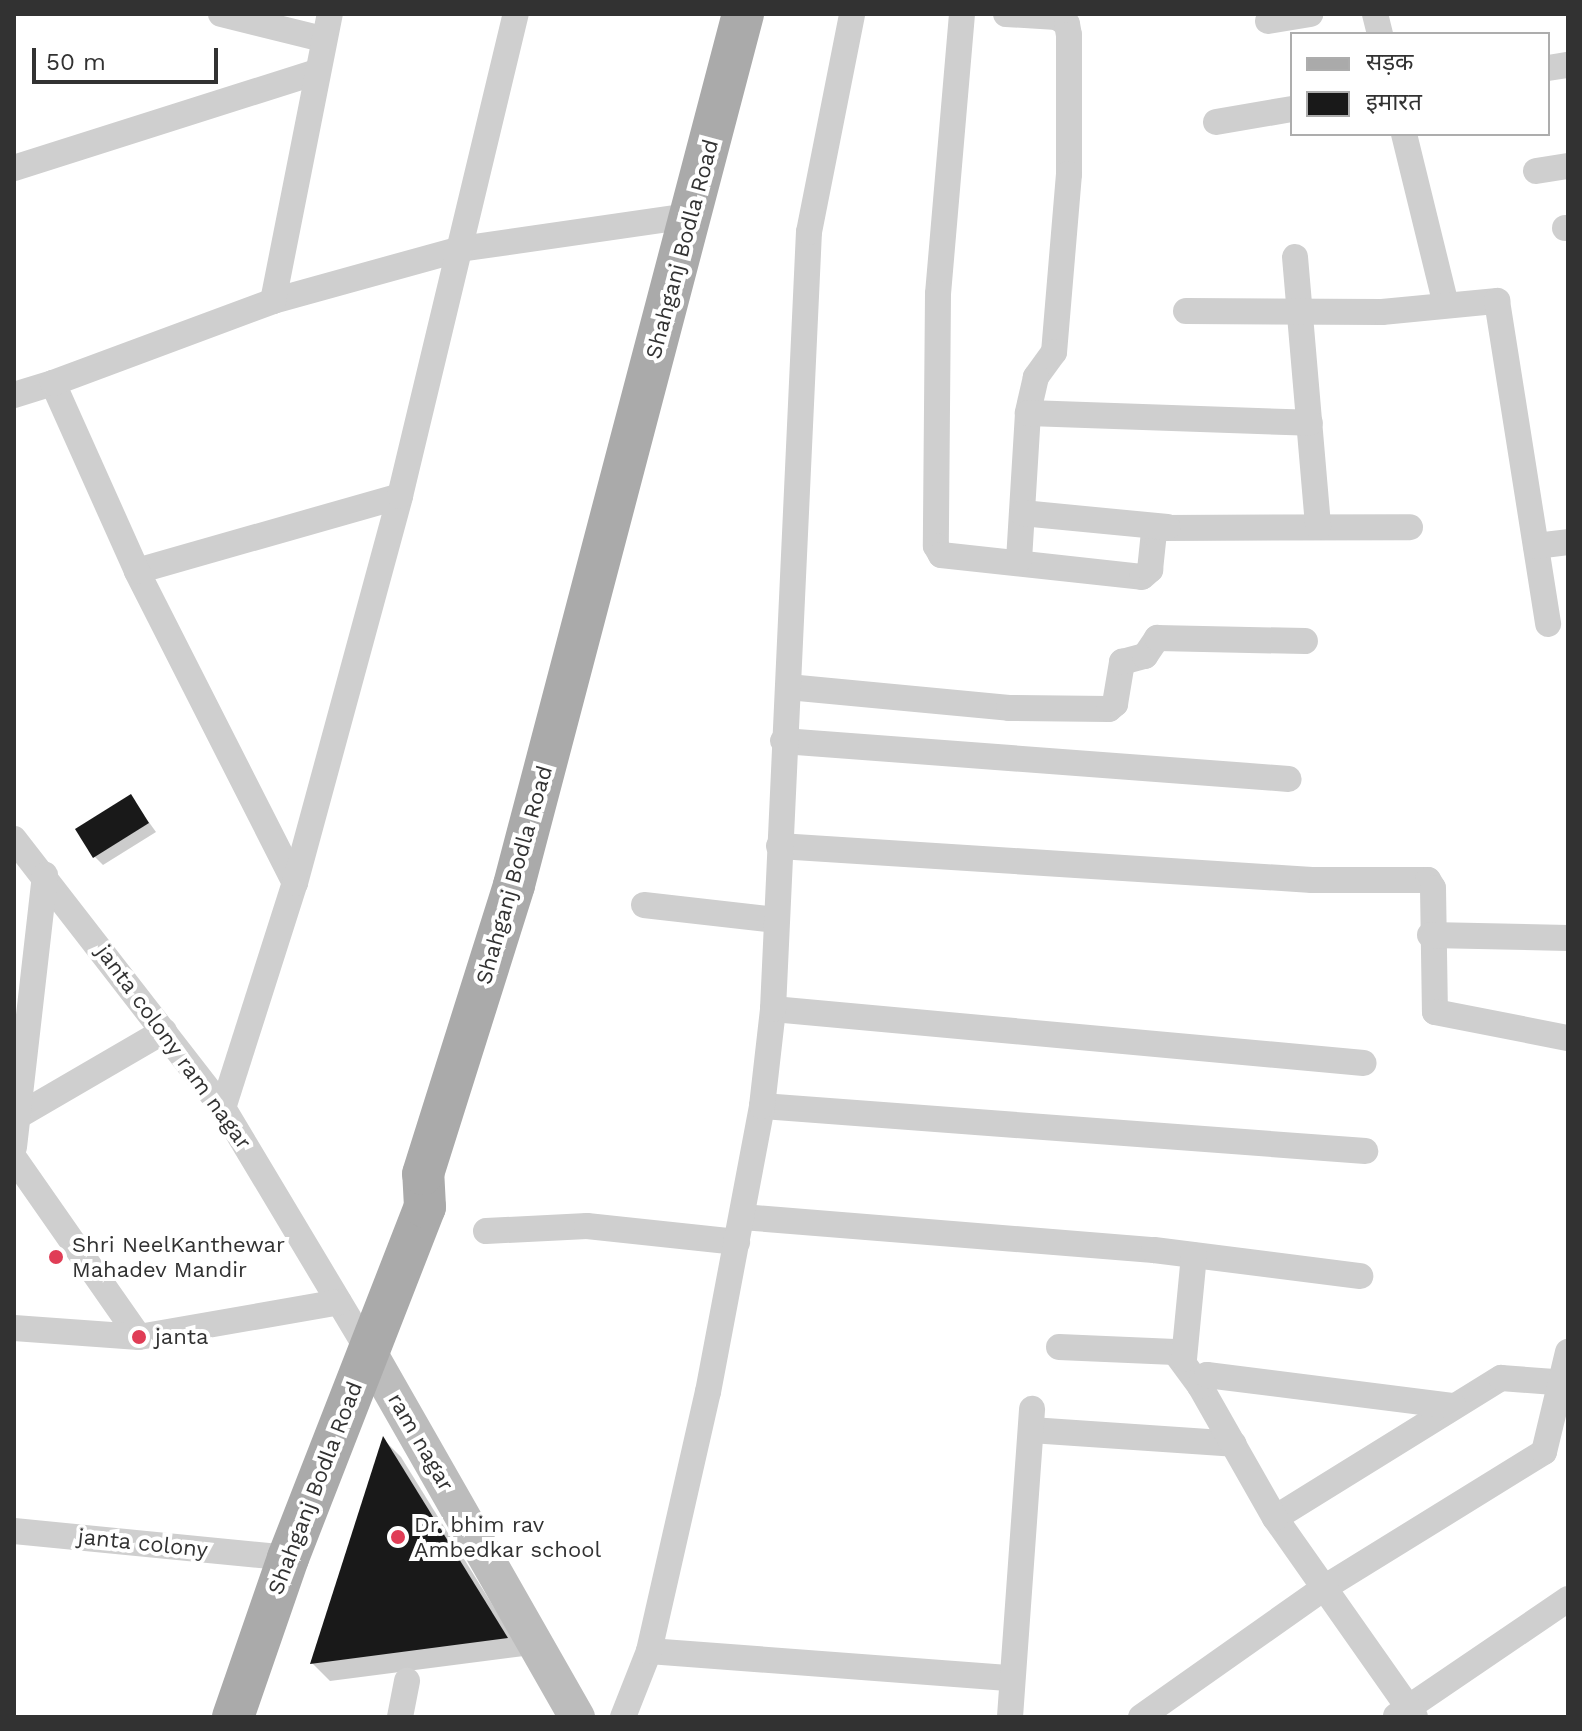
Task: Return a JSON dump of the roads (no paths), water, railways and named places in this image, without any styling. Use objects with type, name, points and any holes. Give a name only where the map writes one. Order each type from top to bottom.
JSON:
[{"type":"main road","name":"Shahganj Bodla Road","points":[[233,1717],[353,1325],[402,1190],[423,1174],[514,885],[743,14]]},
{"type":"main road","points":[[219,1717],[271,1556],[353,1325]]},
{"type":"street","points":[[221,14],[322,39]]},
{"type":"street","points":[[273,301],[322,39],[330,14]]},
{"type":"street","points":[[223,1108],[295,883],[400,496],[516,14]]},
{"type":"street","points":[[623,1717],[649,1651],[740,1229],[762,1106],[773,1009],[783,741],[809,232],[852,14]]},
{"type":"street","points":[[962,14],[938,294],[936,546],[946,556],[1019,560],[1142,577],[1150,570],[1154,534],[1167,527]]},
{"type":"street","points":[[1006,14],[1057,17],[1067,24],[1069,35],[1069,174],[1054,352],[1036,377],[1028,413],[1019,560]]},
{"type":"street","points":[[1268,21],[1310,14]]},
{"type":"street","points":[[14,168],[316,72]]},
{"type":"street","points":[[1216,122],[1290,109]]},
{"type":"street","points":[[1404,136],[1446,305]]},
{"type":"street","points":[[1536,171],[1568,166]]},
{"type":"street","points":[[14,395],[273,301],[460,249],[690,216]]},
{"type":"street","points":[[1295,257],[1318,527]]},
{"type":"street","points":[[1186,311],[1382,312],[1492,300],[1500,306],[1548,624]]},
{"type":"street","points":[[53,383],[137,571],[295,883]]},
{"type":"street","points":[[1028,413],[1310,423]]},
{"type":"street","points":[[137,571],[400,496]]},
{"type":"street","points":[[1022,513],[1167,527],[1410,527]]},
{"type":"street","points":[[1536,546],[1568,542]]},
{"type":"street","points":[[788,687],[1009,708],[1109,709],[1115,704],[1122,662],[1145,656],[1157,638],[1305,641]]},
{"type":"street","points":[[783,741],[1289,779]]},
{"type":"street","name":"janta colony ram nagar","points":[[14,839],[223,1108],[353,1325]]},
{"type":"street","points":[[779,846],[1312,880],[1428,880],[1433,888],[1430,935],[1437,1014],[1568,1038]]},
{"type":"street","points":[[14,1147],[45,875]]},
{"type":"street","points":[[644,905],[775,920]]},
{"type":"street","points":[[1430,935],[1568,938]]},
{"type":"street","points":[[773,1009],[1364,1063]]},
{"type":"street","points":[[18,1116],[164,1031]]},
{"type":"street","points":[[762,1106],[1365,1151]]},
{"type":"street","points":[[14,1158],[139,1337]]},
{"type":"street","points":[[486,1231],[587,1226],[740,1229],[1194,1255],[1360,1276]]},
{"type":"street","points":[[1184,1359],[1194,1255]]},
{"type":"street","points":[[14,1328],[139,1337],[353,1325]]},
{"type":"street","name":"ram nagar","points":[[353,1325],[577,1717]]},
{"type":"street","points":[[1059,1347],[1175,1352],[1184,1359],[1275,1518],[1327,1586],[1406,1714],[1568,1599]]},
{"type":"street","points":[[1141,1717],[1327,1586],[1544,1452],[1566,1383],[1568,1352]]},
{"type":"street","points":[[1200,1386],[1207,1375],[1454,1406]]},
{"type":"street","points":[[1275,1518],[1504,1377],[1566,1383]]},
{"type":"street","points":[[1010,1717],[1032,1419],[1234,1444]]},
{"type":"street","name":"janta colony","points":[[14,1531],[271,1556]]},
{"type":"street","points":[[649,1651],[1011,1678]]},
{"type":"street","points":[[400,1717],[407,1681]]},
{"type":"place","name":"Shri NeelKanthewar Mahadev Mandir","points":[[56,1257]]},
{"type":"place","name":"janta","points":[[139,1337]]},
{"type":"place","name":"Dr. bhim rav Ambedkar school","points":[[398,1537]]}]
